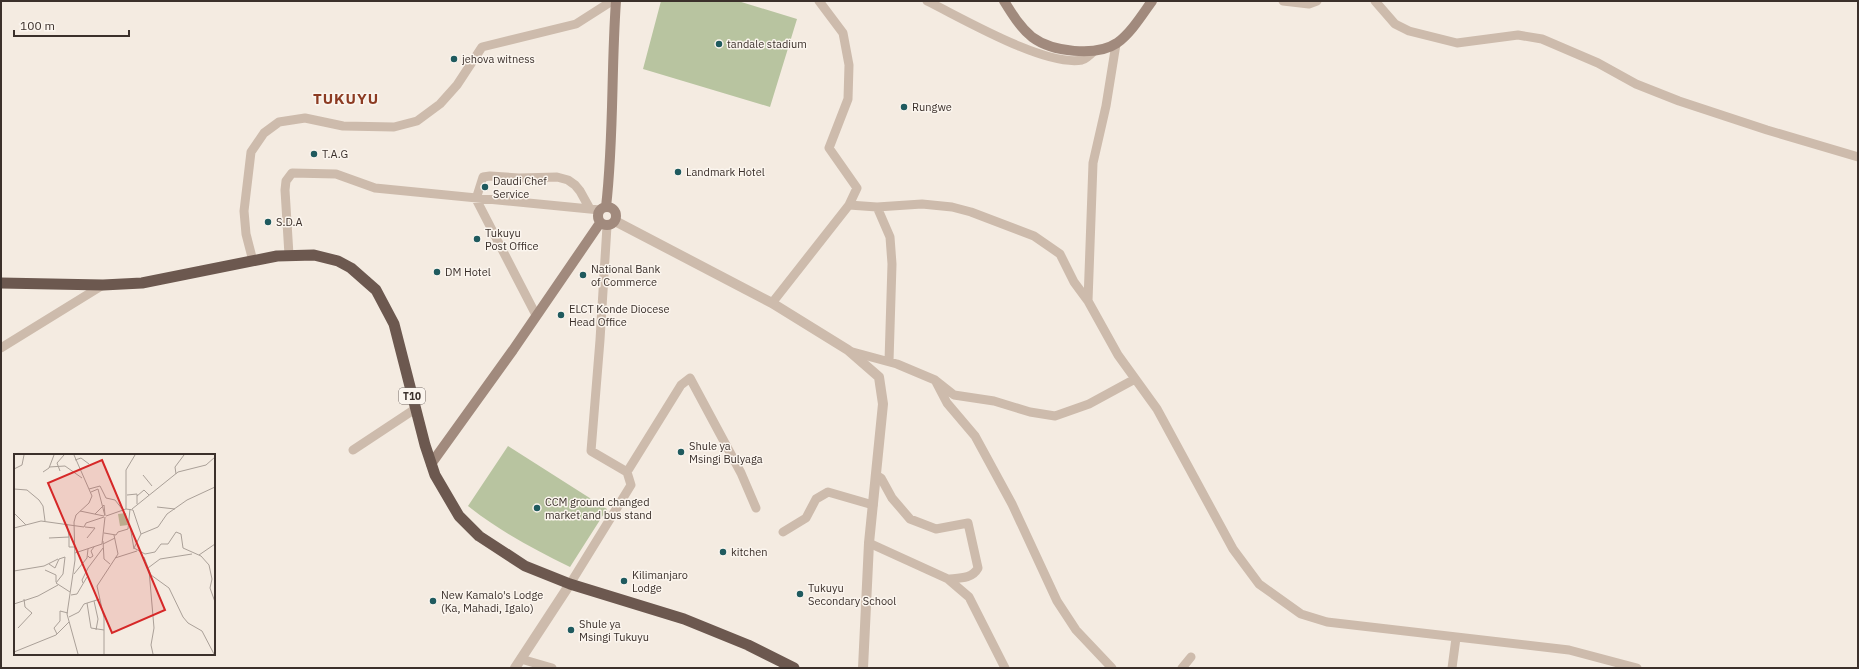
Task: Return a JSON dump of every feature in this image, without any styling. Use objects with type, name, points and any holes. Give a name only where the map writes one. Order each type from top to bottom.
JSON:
[{"type":"highway","name":"T10","points":[[1,283],[103,285],[142,283],[289,254],[314,255],[338,260],[351,268],[376,290],[394,324],[415,409],[435,475],[459,516],[479,536],[525,566],[570,584],[684,619],[748,646],[794,668]]},
{"type":"main road","points":[[607,223],[597,218],[609,179],[613,41],[616,1]]},
{"type":"main road","points":[[1004,1],[1014,18],[1033,37],[1053,47],[1094,51],[1116,44],[1126,35],[1152,1]]},
{"type":"main road","points":[[432,464],[536,315],[607,223],[616,215],[614,210],[599,209]]},
{"type":"street","points":[[253,261],[246,234],[244,211],[251,152],[264,133],[279,122],[304,118],[343,126],[394,127],[417,121],[440,104],[457,86],[482,47],[576,24],[612,1]]},
{"type":"street","points":[[772,303],[849,205],[856,188],[829,148],[848,100],[849,65],[843,33],[819,1]]},
{"type":"street","points":[[927,1],[1030,51],[1066,61],[1084,60],[1094,51]]},
{"type":"street","points":[[1283,1],[1309,4],[1317,1]]},
{"type":"street","points":[[1375,1],[1395,24],[1409,31],[1457,43],[1518,36],[1542,39],[1598,63],[1636,84],[1678,100],[1767,130],[1858,157]]},
{"type":"street","points":[[1088,300],[1093,163],[1106,106],[1116,44]]},
{"type":"street","points":[[289,254],[285,190],[286,181],[292,174],[336,174],[375,188],[476,199],[599,209]]},
{"type":"street","points":[[536,315],[476,199],[481,180],[485,176],[519,178],[557,177],[568,180],[575,185],[599,209]]},
{"type":"street","points":[[849,205],[877,207],[922,204],[952,207],[971,212],[1034,236],[1060,254],[1074,282],[1088,300],[1118,355],[1157,409],[1233,549],[1259,584],[1301,614],[1328,622],[1569,650],[1637,668]]},
{"type":"street","points":[[877,207],[890,237],[889,361]]},
{"type":"street","points":[[552,668],[518,664],[570,584],[631,485],[627,472],[591,451],[600,340],[607,223],[772,303],[848,350],[879,377],[883,404],[869,543],[863,668]]},
{"type":"street","points":[[1,348],[103,285]]},
{"type":"street","points":[[848,350],[889,361],[935,380],[954,395],[994,401],[1030,412],[1055,416],[1089,404],[1135,379]]},
{"type":"street","points":[[627,472],[682,385],[690,378],[741,473],[756,508]]},
{"type":"street","points":[[935,380],[947,403],[979,443],[1012,504],[1040,567],[1061,607],[1076,630],[1112,668]]},
{"type":"street","points":[[353,450],[415,409]]},
{"type":"street","points":[[876,475],[881,478],[892,498],[910,519],[936,529],[968,523],[978,568],[976,572],[968,578],[948,579]]},
{"type":"street","points":[[783,532],[806,518],[816,499],[828,492],[873,505]]},
{"type":"street","points":[[869,543],[948,579],[969,597],[1005,668]]},
{"type":"street","points":[[1452,668],[1456,638]]},
{"type":"street","points":[[1182,668],[1191,657]]},
{"type":"green space","name":"tandale stadium","points":[[661,1],[738,1],[797,19],[770,107],[643,69]]},
{"type":"green space","name":"CCM ground changed market and bus stand","points":[[508,446],[607,509],[570,567],[518,540],[468,506]]},
{"type":"place","name":"tandale stadium","points":[[719,44]]},
{"type":"place","name":"jehova witness","points":[[454,59]]},
{"type":"place","name":"Rungwe","points":[[904,107]]},
{"type":"place","name":"T.A.G","points":[[314,154]]},
{"type":"place","name":"Landmark Hotel","points":[[678,172]]},
{"type":"place","name":"Daudi Chef Service","points":[[485,187]]},
{"type":"place","name":"S.D.A","points":[[268,222]]},
{"type":"place","name":"Tukuyu Post Office","points":[[477,239]]},
{"type":"place","name":"DM Hotel","points":[[437,272]]},
{"type":"place","name":"National Bank of Commerce","points":[[583,275]]},
{"type":"place","name":"ELCT Konde Diocese Head Office","points":[[561,315]]},
{"type":"place","name":"Shule ya Msingi Bulyaga","points":[[681,452]]},
{"type":"place","name":"CCM ground changed market and bus stand","points":[[537,508]]},
{"type":"place","name":"kitchen","points":[[723,552]]},
{"type":"place","name":"Kilimanjaro Lodge","points":[[624,581]]},
{"type":"place","name":"Tukuyu Secondary School","points":[[800,594]]},
{"type":"place","name":"New Kamalo's Lodge (Ka, Mahadi, Igalo)","points":[[433,601]]},
{"type":"place","name":"Shule ya Msingi Tukuyu","points":[[571,630]]},
{"type":"district","name":"TUKUYU","points":[[346,98]]}]
